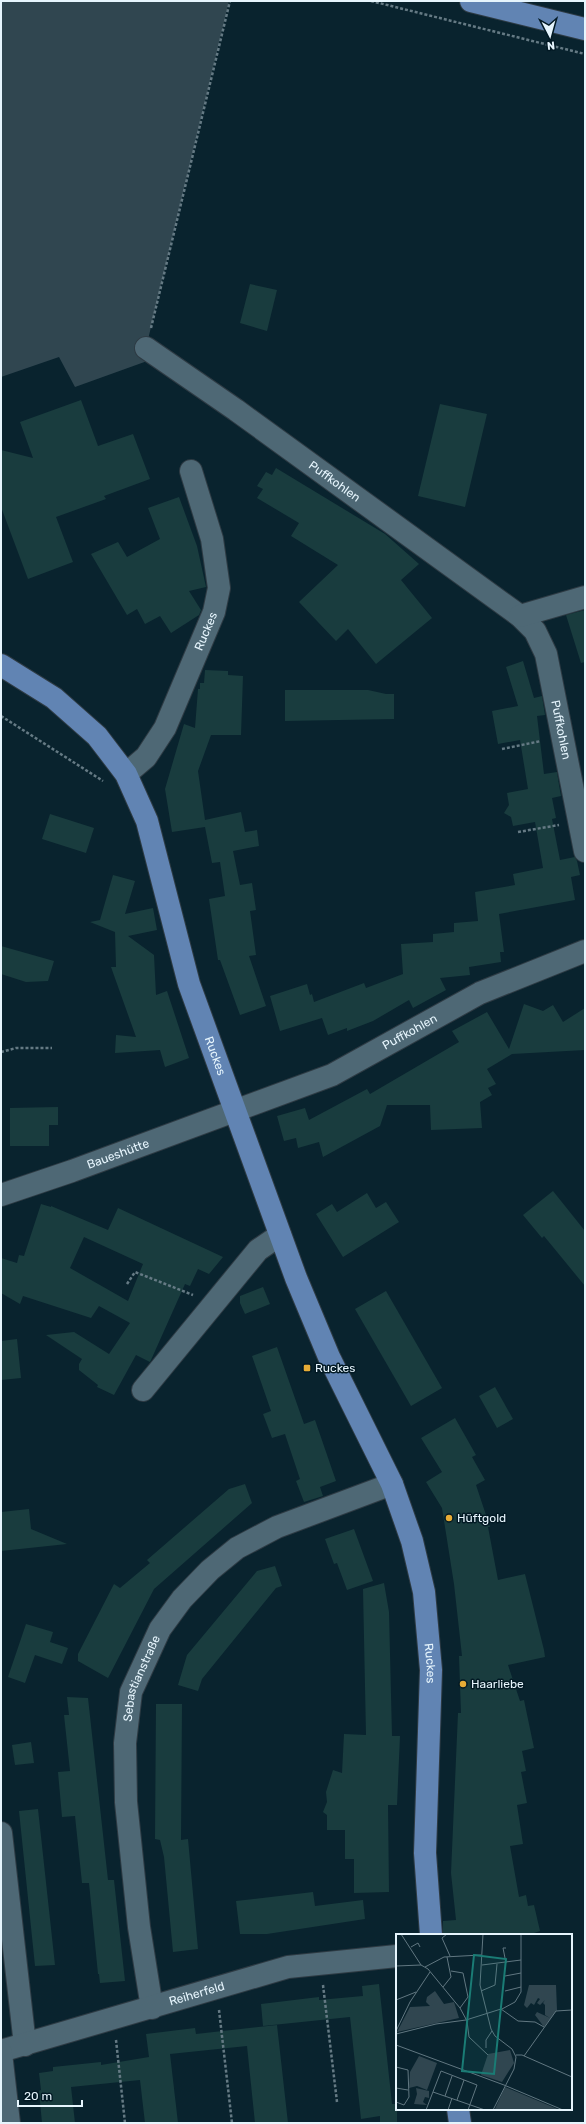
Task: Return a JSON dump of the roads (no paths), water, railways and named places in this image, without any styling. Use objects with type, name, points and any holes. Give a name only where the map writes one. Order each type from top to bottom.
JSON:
[{"type":"main road","points":[[471,1],[585,29]]},
{"type":"main road","name":"Ruckes","points":[[1,665],[54,698],[97,736],[126,774],[147,821],[189,984],[280,1235],[307,1307],[326,1350],[392,1484],[412,1541],[424,1592],[429,1632],[431,1670],[425,1853],[431,1934]]},
{"type":"main road","points":[[458,2110],[460,2123]]},
{"type":"street","name":"Puffkohlen","points":[[146,348],[236,410],[520,616],[535,631],[546,654],[585,851]]},
{"type":"street","name":"Ruckes","points":[[126,774],[146,757],[165,728],[214,612],[219,588],[212,538],[191,471]]},
{"type":"street","points":[[520,616],[585,597]]},
{"type":"street","name":"Puffkohlen","points":[[234,1111],[332,1075],[480,993],[585,950]]},
{"type":"street","name":"Baueshütte","points":[[1,1195],[72,1171],[234,1111]]},
{"type":"street","points":[[144,1390],[258,1250],[280,1235]]},
{"type":"street","name":"Sebastianstraße","points":[[152,2008],[139,1927],[126,1802],[125,1743],[131,1692],[160,1629],[182,1599],[210,1570],[237,1548],[277,1526],[392,1484]]},
{"type":"street","points":[[1,1834],[25,2045]]},
{"type":"street","name":"Reiherfeld","points":[[1,2052],[288,1967],[396,1956]]},
{"type":"street","points":[[1,2052],[9,2123]]},
{"type":"place","name":"Ruckes","points":[[307,1368]]},
{"type":"place","name":"Hüftgold","points":[[449,1518]]},
{"type":"place","name":"Haarliebe","points":[[463,1684]]}]
